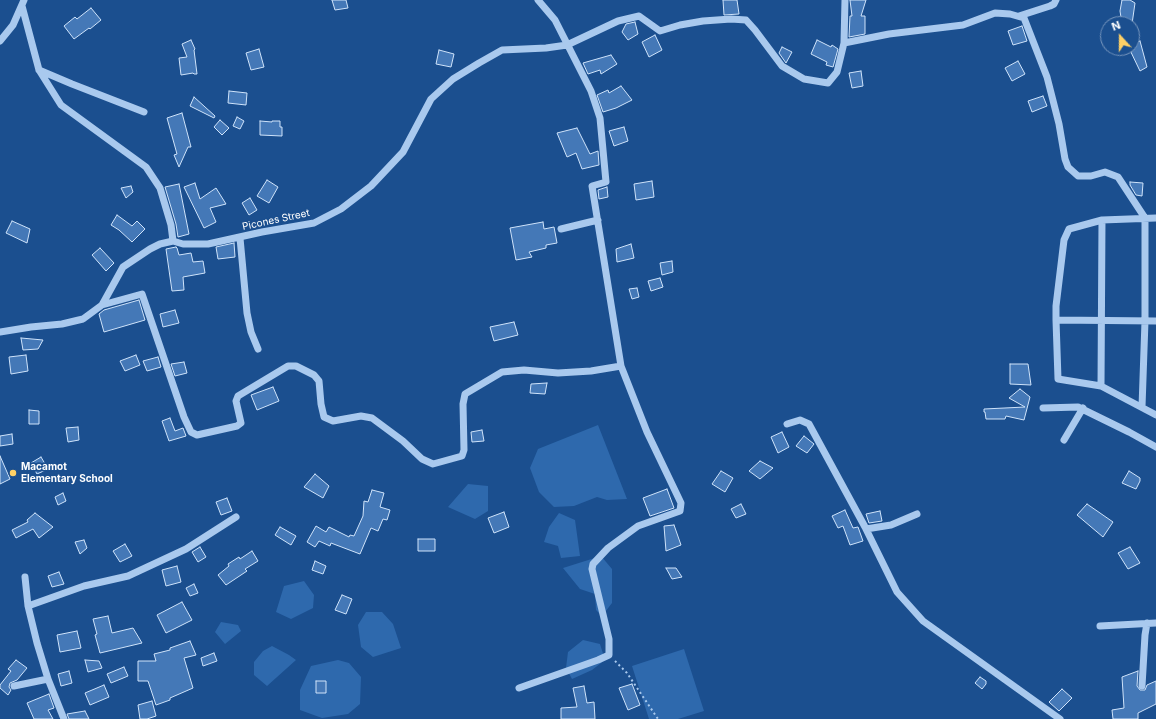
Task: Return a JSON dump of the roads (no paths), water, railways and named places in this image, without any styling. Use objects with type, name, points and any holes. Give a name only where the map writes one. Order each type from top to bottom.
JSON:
[{"type":"street","points":[[519,688],[609,655],[609,640],[592,569],[593,564],[608,548],[638,526],[680,511],[681,503],[647,432],[621,366],[592,186],[606,182],[600,118],[591,91],[555,20],[538,0]]},
{"type":"street","points":[[845,0],[844,43],[889,34],[963,25],[995,13],[1010,14],[1024,18],[1046,78],[1059,124],[1065,159],[1068,167],[1078,176],[1091,176],[1105,172],[1118,178],[1146,218],[1142,407]]},
{"type":"street","points":[[1019,16],[1050,6],[1054,4],[1056,0]]},
{"type":"street","points":[[0,41],[13,25],[23,3]]},
{"type":"street","points":[[23,3],[39,70],[61,105],[146,167],[160,188],[171,224],[172,240],[150,249],[123,267],[102,305]]},
{"type":"street","name":"Picones Street","points":[[172,240],[183,244],[208,244],[262,232],[314,223],[341,209],[371,186],[403,152],[431,98],[453,79],[502,50],[546,48],[567,45],[618,21],[639,16],[660,31],[680,25],[703,21],[731,19],[746,20],[782,66],[804,80],[828,83],[837,72],[844,43]]},
{"type":"street","points":[[39,70],[144,112]]},
{"type":"street","points":[[1156,218],[1102,220],[1069,229],[1064,240],[1056,306],[1058,379],[1101,386],[1156,415]]},
{"type":"street","points":[[561,229],[598,220]]},
{"type":"street","points":[[1101,386],[1102,220]]},
{"type":"street","points":[[240,238],[247,313],[251,332],[258,349]]},
{"type":"street","points":[[0,332],[62,324],[83,319],[102,305],[142,294],[190,432],[197,435],[237,426],[241,423],[236,401],[238,396],[288,366],[296,366],[314,375],[319,381],[324,417],[333,421],[361,416],[372,418],[403,441],[422,459],[433,464],[462,456],[464,450],[463,404],[465,394],[502,372],[524,370],[558,373],[591,371],[621,366]]},
{"type":"street","points":[[1056,320],[1156,321]]},
{"type":"street","points":[[1043,408],[1078,406],[1156,447]]},
{"type":"street","points":[[1064,440],[1083,408]]},
{"type":"street","points":[[787,424],[800,420],[808,424],[866,530],[897,592],[923,621],[1060,719]]},
{"type":"street","points":[[866,530],[890,525],[917,514]]},
{"type":"street","points":[[28,606],[84,586],[128,576],[186,549],[236,517]]},
{"type":"street","points":[[25,577],[28,606],[37,643],[48,678],[64,719]]},
{"type":"street","points":[[1100,626],[1147,623],[1156,624]]},
{"type":"street","points":[[1142,686],[1147,623]]},
{"type":"street","points":[[14,686],[48,678]]},
{"type":"place","name":"Macamot Elementary School","points":[[13,473]]}]
